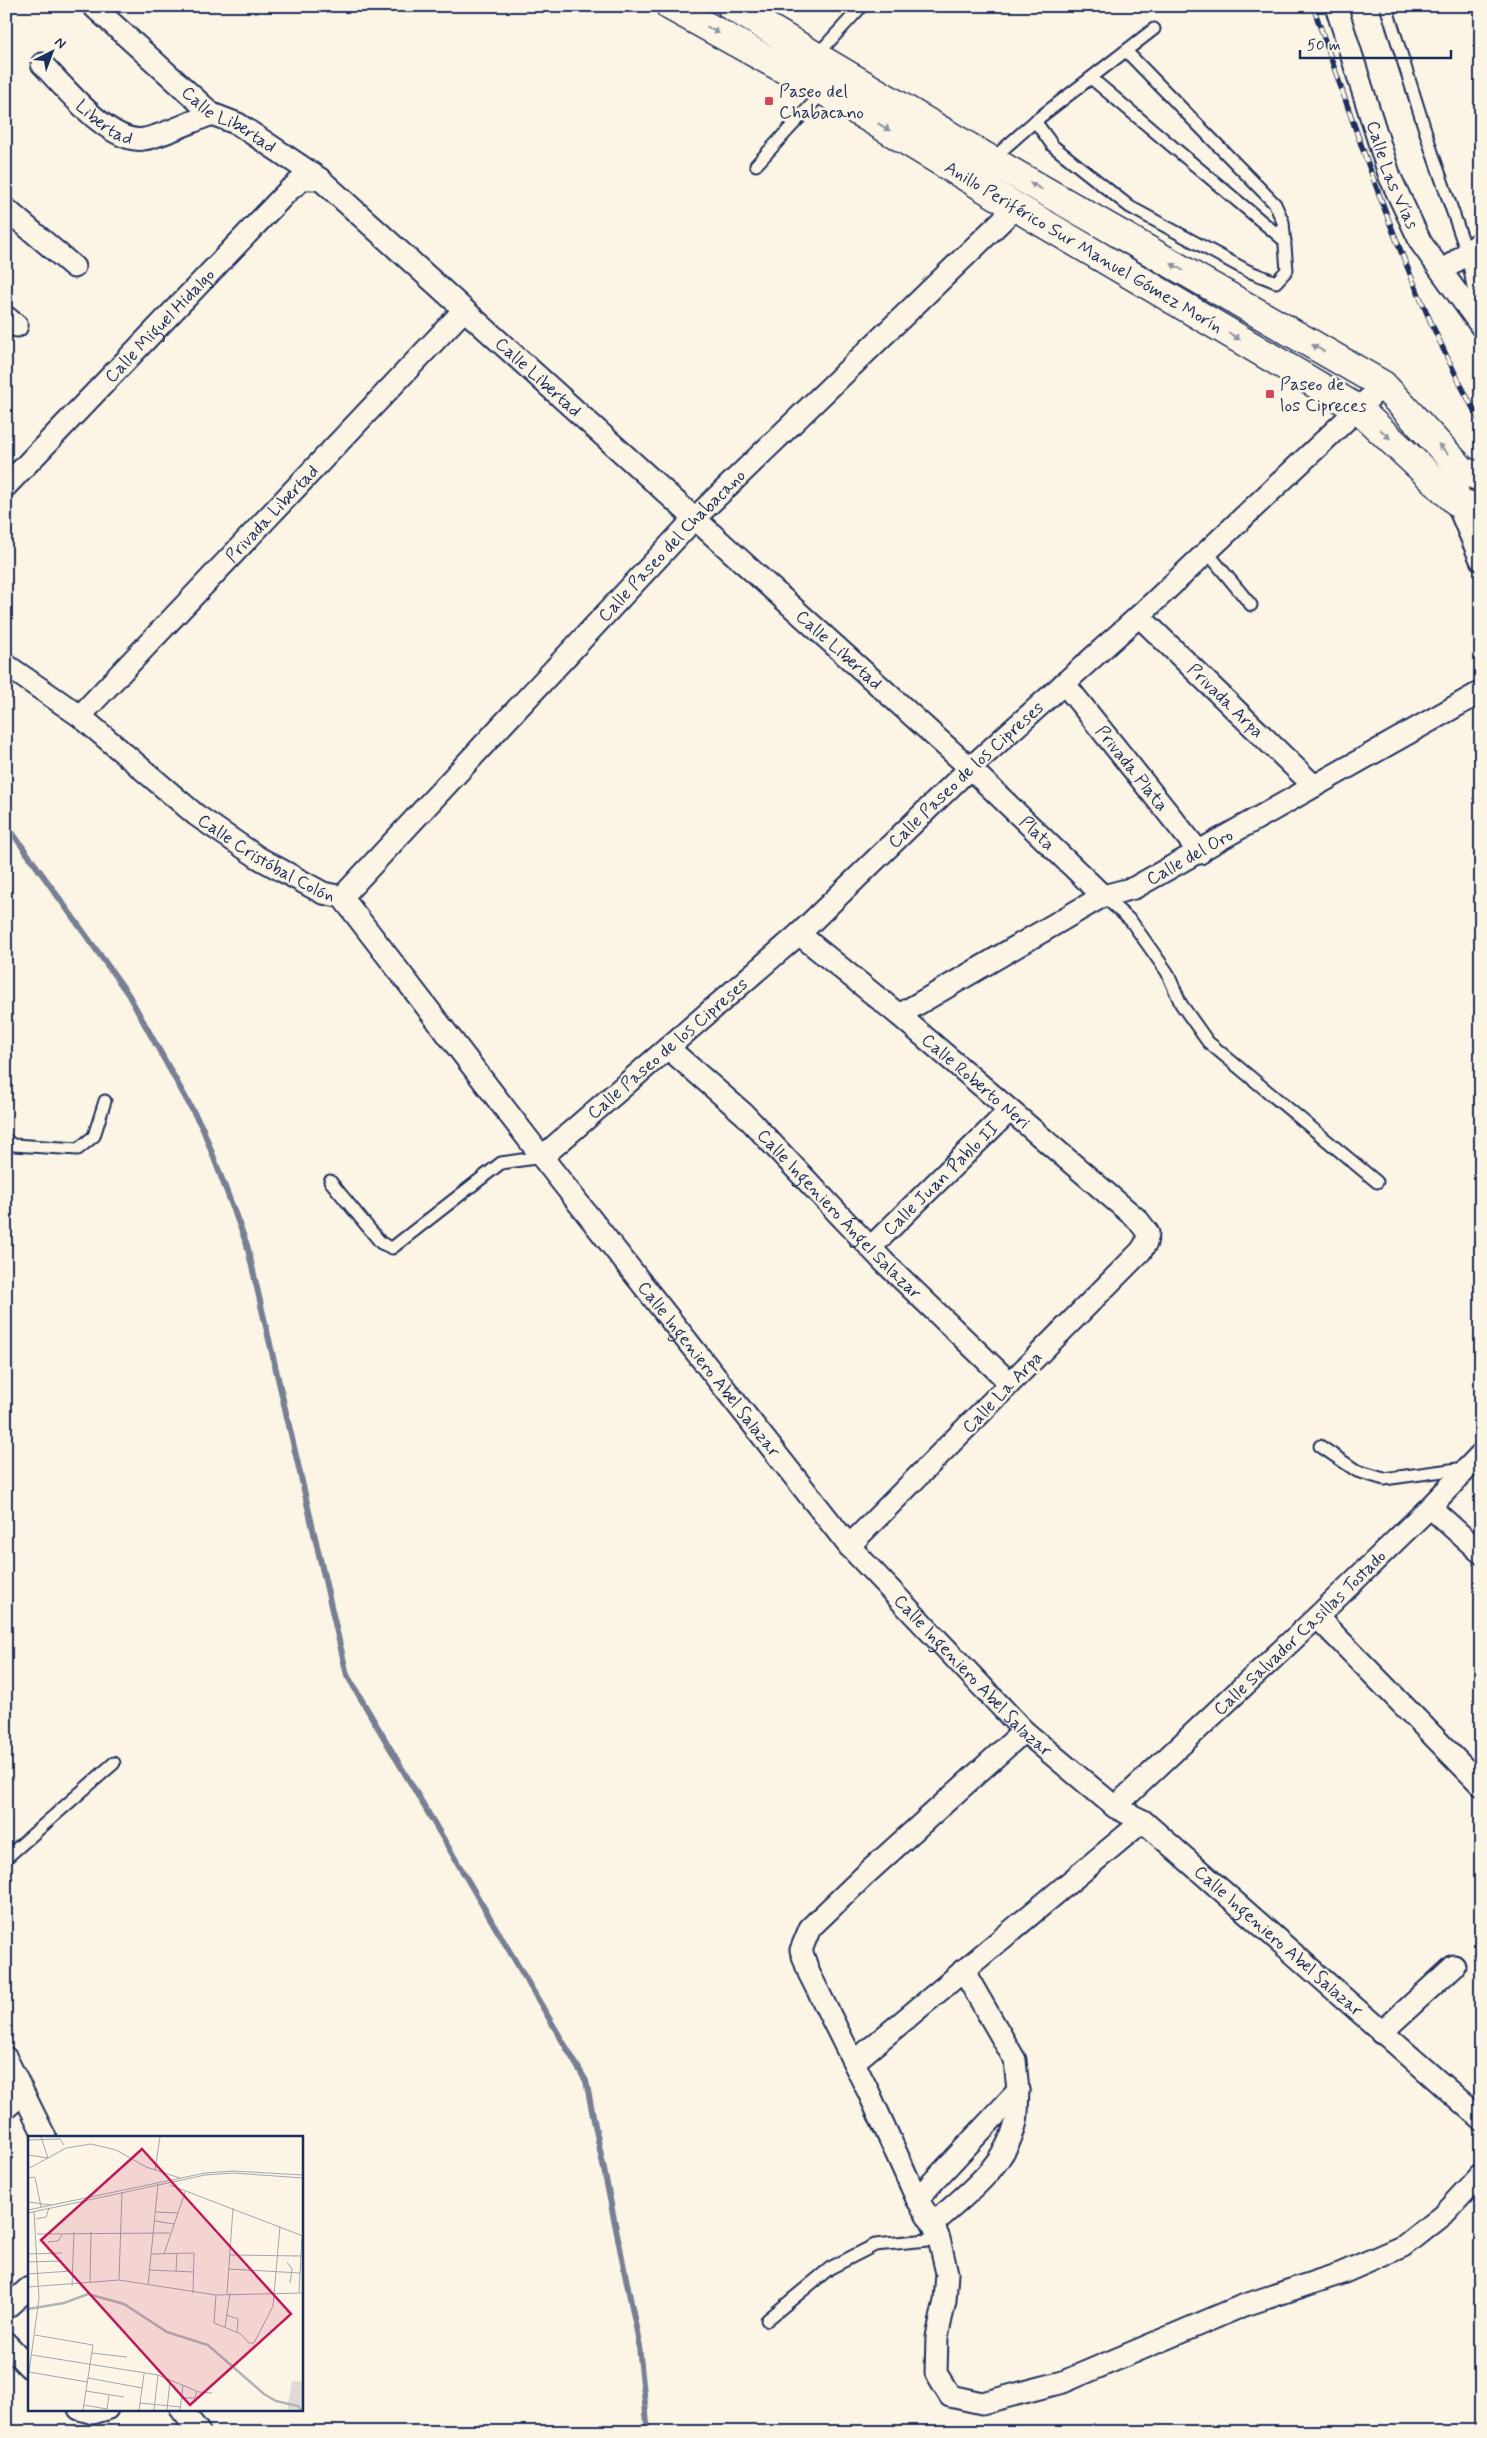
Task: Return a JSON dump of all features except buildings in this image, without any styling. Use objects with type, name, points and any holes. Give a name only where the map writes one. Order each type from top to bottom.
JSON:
[{"type":"street","name":"Calle Libertad","points":[[93,6],[212,114],[238,124],[320,179],[970,768]]},
{"type":"street","name":"Anillo Periférico Sur Manuel Gómez Morín","points":[[670,6],[824,91],[1358,409],[1468,505]]},
{"type":"street","name":"Anillo Periférico Sur Manuel Gómez Morín","points":[[731,6],[991,160],[1383,385],[1472,474]]},
{"type":"street","name":"Calle Las Vías","points":[[1336,6],[1390,177],[1421,243],[1443,271],[1480,325]]},
{"type":"street","name":"Libertad","points":[[42,64],[106,127],[125,138],[143,140],[212,114]]},
{"type":"street","name":"Calle Miguel Hidalgo","points":[[8,480],[288,191],[303,179],[320,179]]},
{"type":"street","name":"Calle Paseo del Chabacano","points":[[342,896],[695,518],[1016,207]]},
{"type":"street","points":[[6,209],[74,267]]},
{"type":"street","points":[[1443,271],[1474,248]]},
{"type":"street","name":"Privada Libertad","points":[[80,716],[464,310]]},
{"type":"street","name":"Calle Paseo de los Cipreses","points":[[542,1157],[799,934],[970,768],[1139,616],[1383,385]]},
{"type":"street","points":[[1472,474],[1468,505],[1481,560]]},
{"type":"street","name":"Privada Arpa","points":[[1139,616],[1314,786]]},
{"type":"street","name":"Calle Cristóbal Colón","points":[[6,665],[80,716],[196,815],[259,858],[323,893],[342,896],[542,1157]]},
{"type":"street","name":"Privada Plata","points":[[1064,683],[1200,853]]},
{"type":"street","name":"Calle del Oro","points":[[899,1015],[1103,896],[1134,888],[1200,853],[1481,692]]},
{"type":"street","name":"Plata","points":[[970,768],[1103,896]]},
{"type":"street","name":"Calle Roberto Neri","points":[[799,934],[899,1015],[1138,1220],[1148,1233]]},
{"type":"street","name":"Calle Ingeniero Ángel Salazar","points":[[668,1048],[744,1114],[871,1247],[1009,1382]]},
{"type":"street","name":"Calle Juan Pablo II","points":[[871,1247],[1010,1111]]},
{"type":"street","name":"Calle Ingeniero Abel Salazar","points":[[542,1157],[849,1546],[1024,1731],[1115,1807],[1143,1821],[1381,2033],[1481,2119]]},
{"type":"street","name":"Calle La Arpa","points":[[849,1546],[1002,1393],[1009,1382],[1141,1251],[1146,1243],[1148,1233]]},
{"type":"street","name":"Calle Salvador Casillas Tostado","points":[[1115,1807],[1317,1617],[1430,1508],[1474,1461]]},
{"type":"street","points":[[1430,1508],[1481,1553]]},
{"type":"street","points":[[1317,1617],[1481,1785]]},
{"type":"street","points":[[1024,1731],[866,1874],[810,1928],[801,1950],[809,1973],[854,2062],[917,2199],[936,2231],[947,2273],[945,2301],[937,2337],[936,2373],[950,2396],[982,2403],[1063,2382],[1242,2306],[1342,2273],[1404,2246],[1442,2216],[1481,2174]]},
{"type":"street","points":[[854,2062],[1143,1821]]},
{"type":"street","points":[[1381,2033],[1454,1966]]},
{"type":"street","points":[[936,2231],[988,2173],[1008,2146],[1016,2120],[1018,2091],[1015,2060],[963,1970]]},
{"type":"street","points":[[6,2058],[44,2136]]},
{"type":"street","points":[[917,2199],[1018,2091]]},
{"type":"street","points":[[6,2108],[22,2093]]},
{"type":"street","points":[[6,2308],[28,2289]]},
{"type":"street","points":[[6,2343],[28,2366]]},
{"type":"street","points":[[83,2410],[94,2414],[104,2410]]},
{"type":"street","points":[[181,2410],[199,2432]]},
{"type":"lane","points":[[816,56],[862,6]]},
{"type":"lane","points":[[1386,6],[1432,152],[1474,248],[1480,325]]},
{"type":"lane","points":[[991,160],[1035,121],[1154,29]]},
{"type":"lane","points":[[1035,121],[1053,146],[1130,207],[1248,271],[1276,282],[1287,270],[1283,222],[1275,204],[1126,51]]},
{"type":"lane","points":[[1091,78],[1285,241]]},
{"type":"lane","points":[[756,165],[824,91]]},
{"type":"lane","points":[[1207,552],[1251,604]]},
{"type":"lane","points":[[1103,896],[1131,921],[1166,972],[1181,1004],[1208,1042],[1377,1182]]},
{"type":"lane","points":[[6,1140],[14,1145],[78,1149],[94,1136],[105,1101]]},
{"type":"lane","points":[[330,1181],[381,1243],[392,1248],[501,1163],[542,1157]]},
{"type":"lane","points":[[1320,1446],[1357,1471],[1384,1479],[1474,1461]]},
{"type":"lane","points":[[6,1858],[114,1763]]},
{"type":"lane","points":[[767,2320],[830,2268],[875,2245],[936,2231]]},
{"type":"waterway","points":[[6,824],[128,994],[203,1129],[247,1245],[347,1675],[586,2081],[638,2337],[648,2432]]},
{"type":"railway","points":[[1313,6],[1368,166],[1388,218],[1431,322],[1481,423]]},
{"type":"place","name":"Paseo del Chabacano","points":[[769,101]]},
{"type":"place","name":"Paseo de los Cipreces","points":[[1270,394]]}]
